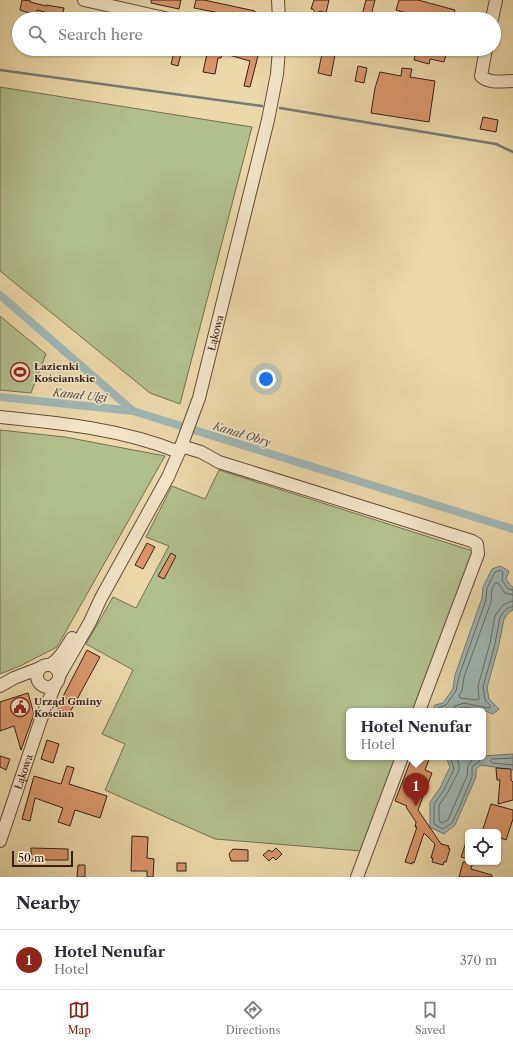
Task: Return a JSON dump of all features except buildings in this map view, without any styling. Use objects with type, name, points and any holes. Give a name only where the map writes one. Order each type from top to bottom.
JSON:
[{"type":"street","points":[[84,0],[138,12]]},
{"type":"street","points":[[278,0],[279,12]]},
{"type":"street","points":[[493,12],[496,0]]},
{"type":"street","name":"Łąkowa","points":[[0,841],[57,679],[90,622],[101,598],[168,477],[199,398],[268,120],[277,74],[278,56]]},
{"type":"street","points":[[485,56],[481,76],[484,79],[488,81],[513,81]]},
{"type":"street","points":[[0,417],[75,425],[201,452],[219,462],[472,541],[477,544],[478,554],[421,708]]},
{"type":"street","name":"Łąkowa","points":[[45,667],[54,663],[65,650],[83,618],[101,598]]},
{"type":"street","points":[[45,667],[37,675],[48,702]]},
{"type":"street","points":[[0,686],[14,678],[45,667],[56,669],[57,679],[50,686],[28,681],[0,690]]},
{"type":"street","points":[[357,877],[401,760]]},
{"type":"green space","points":[[0,87],[252,127],[180,404],[150,393],[0,271]]},
{"type":"green space","name":"Łazienki Kościanskie","points":[[0,316],[46,354],[31,393],[0,390]]},
{"type":"green space","points":[[0,430],[65,437],[165,456],[57,647],[20,666],[0,674]]},
{"type":"green space","points":[[219,470],[473,551],[414,708],[346,708],[346,760],[395,760],[361,851],[215,839],[105,790],[125,744],[102,734],[133,670],[86,644],[113,597],[136,608],[169,546],[146,537],[172,486],[205,499]]},
{"type":"water","points":[[500,566],[509,571],[506,579],[513,587],[513,610],[509,612],[504,619],[487,688],[489,699],[499,709],[493,714],[486,711],[486,708],[434,708],[435,705],[443,703],[453,689],[455,675],[482,598],[483,587],[492,569]]},
{"type":"water","points":[[513,754],[513,770],[481,765],[476,769],[476,777],[455,825],[444,834],[430,827],[430,802],[440,788],[450,767],[447,760],[486,760],[486,756]]},
{"type":"waterway","points":[[0,70],[262,106]]},
{"type":"waterway","points":[[280,108],[496,144],[513,152]]},
{"type":"waterway","name":"Kanał Obry","points":[[0,295],[133,411],[513,529]]},
{"type":"waterway","name":"Kanał Ulgi","points":[[0,397],[133,411]]},
{"type":"place","name":"Łazienki Kościanskie","points":[[20,372]]},
{"type":"place","name":"Urząd Gminy Kościan","points":[[20,707]]},
{"type":"place","name":"Hotel Nenufar","points":[[416,806]]}]
